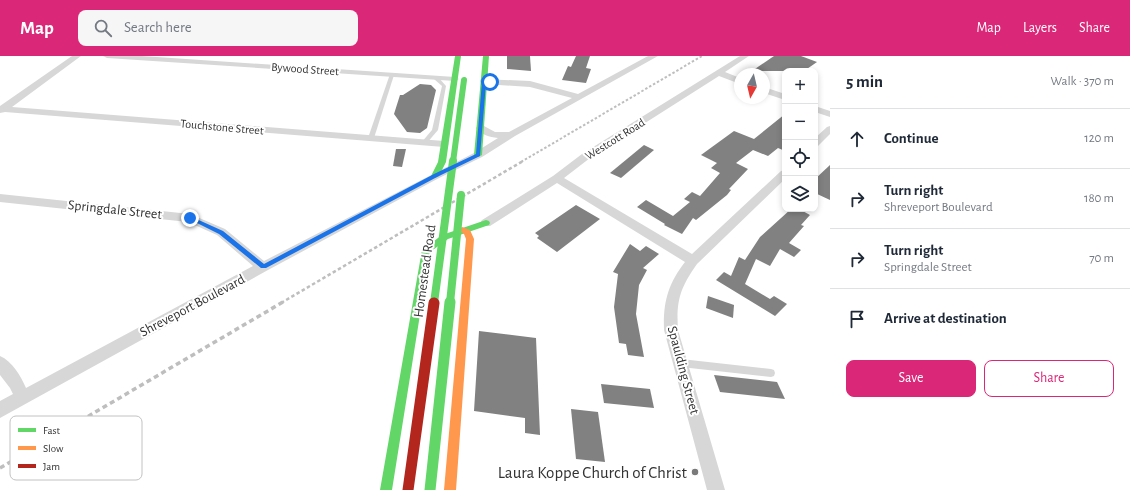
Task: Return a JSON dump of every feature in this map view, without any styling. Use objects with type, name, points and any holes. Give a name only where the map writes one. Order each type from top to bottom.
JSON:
[{"type":"main road","points":[[435,176],[442,162],[444,144],[464,80],[458,56]]},
{"type":"main road","name":"Homestead Road","points":[[408,490],[467,56]]},
{"type":"main road","points":[[478,155],[486,56]]},
{"type":"main road","name":"Homestead Road","points":[[464,80],[471,97]]},
{"type":"main road","name":"Homestead Road","points":[[430,490],[466,152]]},
{"type":"main road","points":[[442,162],[444,165],[451,168]]},
{"type":"main road","points":[[386,490],[426,250],[433,243],[462,230],[486,223]]},
{"type":"main road","points":[[470,239],[477,230],[486,223]]},
{"type":"main road","points":[[450,490],[470,239],[467,232],[462,230]]},
{"type":"street","points":[[1,110],[77,56]]},
{"type":"street","name":"Bywood Street","points":[[107,56],[464,80]]},
{"type":"street","name":"Westcott Road","points":[[486,223],[557,178],[586,156],[745,56]]},
{"type":"street","name":"Shreveport Boulevard","points":[[0,410],[263,267],[435,176],[478,155],[512,134],[650,57]]},
{"type":"street","points":[[719,73],[734,79]]},
{"type":"street","points":[[484,81],[530,84],[579,97]]},
{"type":"street","points":[[770,92],[782,96]]},
{"type":"street","name":"Touchstone Street","points":[[1,110],[444,144]]},
{"type":"street","points":[[818,110],[830,114]]},
{"type":"street","name":"Shreveport Boulevard","points":[[481,128],[487,133],[497,135],[512,134]]},
{"type":"street","points":[[818,141],[830,129]]},
{"type":"street","name":"Spaulding Street","points":[[716,490],[671,330],[670,311],[680,278],[693,261],[782,175]]},
{"type":"street","points":[[557,178],[693,261]]},
{"type":"street","name":"Springdale Street","points":[[0,198],[190,218],[221,232],[263,267]]},
{"type":"street","points":[[0,363],[16,383],[22,398]]},
{"type":"lane","points":[[371,138],[392,75]]},
{"type":"lane","points":[[424,143],[428,135],[433,133],[435,130],[444,86],[436,78]]},
{"type":"lane","points":[[681,363],[771,373]]},
{"type":"building","points":[[507,56],[530,56],[531,71],[507,69]]},
{"type":"building","points":[[576,56],[590,56],[586,68],[591,69],[586,83],[562,80],[568,66],[571,67]]},
{"type":"building","points":[[774,56],[801,56],[817,62],[808,68],[782,68],[782,71],[770,71],[770,68],[756,68]]},
{"type":"building","points":[[420,84],[431,85],[436,90],[427,128],[420,133],[407,132],[394,114],[400,95],[403,95]]},
{"type":"building","points":[[782,116],[782,150],[778,148],[768,156],[753,150],[736,163],[748,169],[729,189],[731,190],[727,195],[696,220],[693,218],[682,234],[664,225],[665,224],[637,207],[646,200],[673,216],[690,202],[684,199],[692,192],[700,196],[720,173],[711,168],[717,163],[701,155],[734,131],[754,139]]},
{"type":"building","points":[[644,145],[654,150],[621,178],[610,173]]},
{"type":"building","points":[[396,149],[406,149],[402,167],[393,166]]},
{"type":"building","points":[[830,165],[830,200],[818,194],[818,176]]},
{"type":"building","points":[[576,205],[600,219],[557,252],[537,238],[539,236],[535,233]]},
{"type":"building","points":[[788,212],[804,212],[810,215],[801,225],[804,226],[789,243],[801,250],[794,257],[780,249],[770,266],[756,259],[745,284],[770,299],[774,296],[787,304],[775,316],[716,280],[724,272],[731,276],[739,257],[745,260],[760,237]]},
{"type":"building","points":[[630,244],[640,251],[646,246],[659,254],[643,268],[647,270],[639,285],[636,314],[644,357],[628,355],[626,344],[619,343],[614,307],[618,274],[613,272]]},
{"type":"building","points":[[708,296],[734,305],[733,318],[706,308]]},
{"type":"building","points":[[479,331],[536,338],[540,435],[525,433],[525,418],[474,411]]},
{"type":"building","points":[[714,375],[777,382],[785,399],[720,392]]},
{"type":"building","points":[[601,384],[650,389],[654,408],[604,403]]},
{"type":"building","points":[[571,409],[598,412],[605,462],[576,459]]},
{"type":"railway","points":[[521,162],[702,56]]},
{"type":"railway","points":[[281,303],[523,161]]},
{"type":"railway","points":[[89,416],[283,302]]},
{"type":"railway","points":[[0,468],[10,462]]},
{"type":"traffic: fast","points":[[435,176],[442,162],[458,56]]},
{"type":"traffic: fast","points":[[478,155],[486,56]]},
{"type":"traffic: fast","points":[[434,303],[464,80]]},
{"type":"traffic: fast","points":[[430,490],[461,195]]},
{"type":"traffic: fast","points":[[386,490],[426,250],[445,237],[486,223]]},
{"type":"traffic: slow","points":[[450,490],[470,239],[467,232],[462,230]]},
{"type":"traffic: jam","points":[[408,490],[434,303]]},
{"type":"place","name":"Laura Koppe Church of Christ","points":[[695,472]]},
{"type":"route","points":[[190,218],[221,232],[263,267],[435,176],[478,155],[484,81],[490,82]]}]
